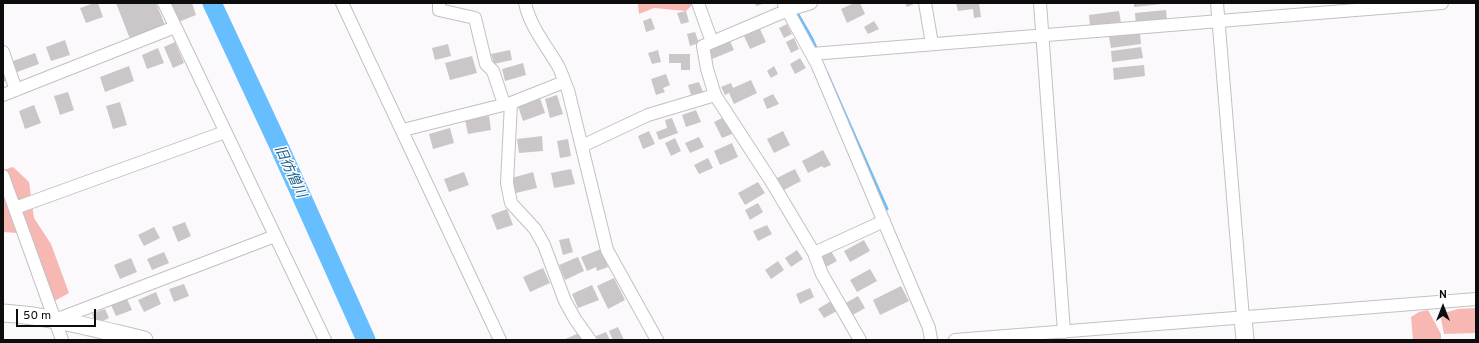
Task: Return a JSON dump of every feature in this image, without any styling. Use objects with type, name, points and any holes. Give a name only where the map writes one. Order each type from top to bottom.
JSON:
[{"type":"street","points":[[164,3],[324,340]]},
{"type":"street","points":[[342,3],[403,130],[500,340]]},
{"type":"street","points":[[439,3],[439,10],[475,18],[486,64],[493,71],[508,103],[508,183],[511,203],[538,234],[544,245],[565,301],[575,319],[590,340]]},
{"type":"street","points":[[525,3],[527,13],[539,36],[558,65],[568,90],[607,250],[657,340]]},
{"type":"street","points":[[698,3],[712,42]]},
{"type":"street","points":[[925,3],[932,44]]},
{"type":"street","points":[[1040,3],[1064,332]]},
{"type":"street","points":[[1217,3],[1245,340]]},
{"type":"street","points":[[812,54],[1442,3]]},
{"type":"street","points":[[804,4],[786,6],[702,46],[715,95],[771,182],[814,253],[822,274],[860,340]]},
{"type":"street","points":[[786,6],[818,64],[929,328],[931,340]]},
{"type":"street","points":[[3,95],[175,27]]},
{"type":"street","points":[[3,52],[16,90]]},
{"type":"street","points":[[403,130],[508,103],[564,82]]},
{"type":"street","points":[[582,146],[648,115],[715,95]]},
{"type":"street","points":[[15,208],[225,132]]},
{"type":"street","points":[[3,176],[62,340]]},
{"type":"street","points":[[814,253],[884,221]]},
{"type":"street","points":[[55,320],[275,236]]},
{"type":"street","points":[[955,340],[1476,299]]},
{"type":"street","points":[[3,314],[43,317],[144,340]]},
{"type":"shaded area","points":[[638,3],[694,3],[686,11],[654,8],[639,14]]},
{"type":"shaded area","points":[[13,167],[29,182],[34,218],[51,244],[69,293],[49,304],[33,259],[17,233],[3,232],[3,170]]},
{"type":"shaded area","points":[[1476,308],[1476,333],[1444,334],[1441,319],[1444,313],[1458,309]]},
{"type":"shaded area","points":[[1428,310],[1441,334],[1441,340],[1413,340],[1411,317],[1419,312]]},
{"type":"building","points":[[98,3],[103,17],[86,23],[80,8]]},
{"type":"building","points":[[116,3],[156,3],[165,25],[130,39]]},
{"type":"building","points":[[168,3],[192,3],[196,15],[176,23]]},
{"type":"building","points":[[755,3],[766,3],[756,6]]},
{"type":"building","points":[[854,3],[860,3],[865,14],[847,23],[841,9]]},
{"type":"building","points":[[905,3],[916,3],[907,7]]},
{"type":"building","points":[[956,3],[979,3],[981,17],[974,18],[973,9],[958,11]]},
{"type":"building","points":[[1134,3],[1162,3],[1162,4],[1134,7]]},
{"type":"building","points":[[1166,10],[1167,21],[1136,25],[1135,13]]},
{"type":"building","points":[[686,11],[689,22],[681,24],[677,13]]},
{"type":"building","points":[[1119,11],[1121,23],[1090,27],[1089,15]]},
{"type":"building","points":[[651,18],[655,29],[646,32],[643,21]]},
{"type":"building","points":[[874,21],[879,29],[868,34],[864,27]]},
{"type":"building","points":[[787,24],[792,34],[784,38],[779,28]]},
{"type":"building","points":[[760,29],[766,42],[750,49],[744,36]]},
{"type":"building","points":[[695,32],[699,43],[690,46],[687,34]]},
{"type":"building","points":[[1140,33],[1141,44],[1111,48],[1109,37]]},
{"type":"building","points":[[794,38],[799,49],[791,53],[786,42]]},
{"type":"building","points":[[65,40],[70,55],[51,61],[46,47]]},
{"type":"building","points":[[730,41],[734,50],[712,59],[708,50]]},
{"type":"building","points":[[175,42],[184,63],[173,68],[164,47]]},
{"type":"building","points":[[448,44],[451,56],[435,60],[432,48]]},
{"type":"building","points":[[1141,47],[1143,58],[1112,62],[1111,51]]},
{"type":"building","points":[[158,48],[164,63],[147,69],[142,55]]},
{"type":"building","points":[[510,50],[512,60],[494,64],[491,54]]},
{"type":"building","points":[[658,50],[661,62],[652,64],[648,53]]},
{"type":"building","points":[[35,53],[39,64],[17,72],[13,61]]},
{"type":"building","points":[[669,54],[690,54],[690,70],[681,70],[681,63],[669,63]]},
{"type":"building","points":[[472,56],[477,73],[450,80],[445,63]]},
{"type":"building","points":[[800,58],[806,68],[795,74],[790,64]]},
{"type":"building","points":[[523,63],[526,75],[505,81],[502,69]]},
{"type":"building","points":[[1144,65],[1145,76],[1114,80],[1113,68]]},
{"type":"building","points":[[129,66],[134,81],[105,92],[100,77]]},
{"type":"building","points":[[774,66],[778,74],[771,78],[767,71]]},
{"type":"building","points":[[3,73],[6,81],[3,82]]},
{"type":"building","points":[[666,74],[670,85],[663,88],[665,92],[656,95],[651,79]]},
{"type":"building","points":[[751,80],[757,93],[734,104],[729,93],[725,95],[721,87],[731,83],[733,88]]},
{"type":"building","points":[[699,82],[703,92],[691,95],[688,85]]},
{"type":"building","points":[[68,92],[74,110],[60,115],[54,96]]},
{"type":"building","points":[[773,94],[779,104],[767,109],[763,99]]},
{"type":"building","points":[[557,95],[563,114],[550,118],[545,99]]},
{"type":"building","points":[[540,98],[545,113],[523,121],[518,106]]},
{"type":"building","points":[[120,102],[127,125],[113,129],[106,106]]},
{"type":"building","points":[[34,105],[41,123],[25,129],[19,111]]},
{"type":"building","points":[[696,110],[701,122],[686,127],[682,115]]},
{"type":"building","points":[[489,116],[491,130],[468,134],[465,120]]},
{"type":"building","points":[[724,117],[732,134],[722,138],[714,122]]},
{"type":"building","points":[[672,118],[678,133],[659,140],[656,132],[667,128],[665,120]]},
{"type":"building","points":[[450,128],[454,143],[433,149],[429,134]]},
{"type":"building","points":[[649,131],[655,144],[643,149],[638,136]]},
{"type":"building","points":[[783,131],[790,145],[774,153],[767,139]]},
{"type":"building","points":[[542,136],[543,151],[519,153],[517,139]]},
{"type":"building","points":[[699,137],[704,147],[690,153],[685,143]]},
{"type":"building","points":[[675,138],[681,151],[671,156],[665,143]]},
{"type":"building","points":[[568,139],[571,156],[560,158],[557,141]]},
{"type":"building","points":[[732,143],[738,157],[720,165],[714,151]]},
{"type":"building","points":[[823,150],[831,165],[824,168],[822,166],[808,173],[802,161]]},
{"type":"building","points":[[708,158],[713,168],[699,174],[694,165]]},
{"type":"building","points":[[571,169],[575,184],[554,188],[551,173]]},
{"type":"building","points":[[795,169],[801,181],[782,191],[775,179]]},
{"type":"building","points":[[464,172],[469,185],[449,192],[444,179]]},
{"type":"building","points":[[533,172],[537,188],[516,193],[512,178]]},
{"type":"building","points":[[758,182],[765,193],[745,205],[738,193]]},
{"type":"building","points":[[758,203],[763,212],[750,220],[745,210]]},
{"type":"building","points":[[507,209],[513,225],[497,230],[491,215]]},
{"type":"building","points":[[185,222],[191,236],[178,242],[172,227]]},
{"type":"building","points":[[767,225],[772,234],[758,241],[753,231]]},
{"type":"building","points":[[154,227],[160,238],[144,246],[138,235]]},
{"type":"building","points":[[569,238],[573,252],[563,255],[559,240]]},
{"type":"building","points":[[864,240],[870,251],[850,262],[844,251]]},
{"type":"building","points":[[601,249],[608,267],[597,271],[596,267],[587,271],[581,257]]},
{"type":"building","points":[[797,250],[803,259],[791,267],[785,258]]},
{"type":"building","points":[[831,251],[837,261],[824,268],[818,258]]},
{"type":"building","points":[[164,252],[169,263],[152,270],[147,259]]},
{"type":"building","points":[[578,257],[584,271],[565,280],[559,265]]},
{"type":"building","points":[[131,258],[137,272],[120,279],[114,265]]},
{"type":"building","points":[[778,261],[784,270],[771,279],[765,270]]},
{"type":"building","points":[[543,268],[550,283],[530,292],[523,277]]},
{"type":"building","points":[[870,269],[877,281],[857,292],[850,280]]},
{"type":"building","points":[[614,278],[625,300],[608,309],[597,286]]},
{"type":"building","points":[[184,284],[189,296],[174,302],[169,289]]},
{"type":"building","points":[[592,285],[599,300],[578,308],[572,294]]},
{"type":"building","points":[[901,286],[909,301],[880,315],[873,300]]},
{"type":"building","points":[[810,288],[814,297],[800,304],[796,294]]},
{"type":"building","points":[[156,292],[161,304],[144,312],[138,300]]},
{"type":"building","points":[[858,296],[865,308],[851,316],[844,304]]},
{"type":"building","points":[[127,299],[132,310],[116,316],[111,305]]},
{"type":"building","points":[[831,301],[837,311],[824,318],[818,309]]},
{"type":"building","points":[[105,309],[109,318],[96,324],[92,314]]},
{"type":"building","points":[[618,327],[624,340],[613,340],[609,331]]},
{"type":"building","points":[[606,332],[610,340],[598,340],[596,336]]},
{"type":"building","points":[[579,333],[582,340],[563,340]]},
{"type":"waterway","name":"旧彷僧川","points":[[212,3],[278,144],[366,340]]},
{"type":"waterway","points":[[796,11],[817,50]]},
{"type":"waterway","points":[[827,73],[887,209]]}]
